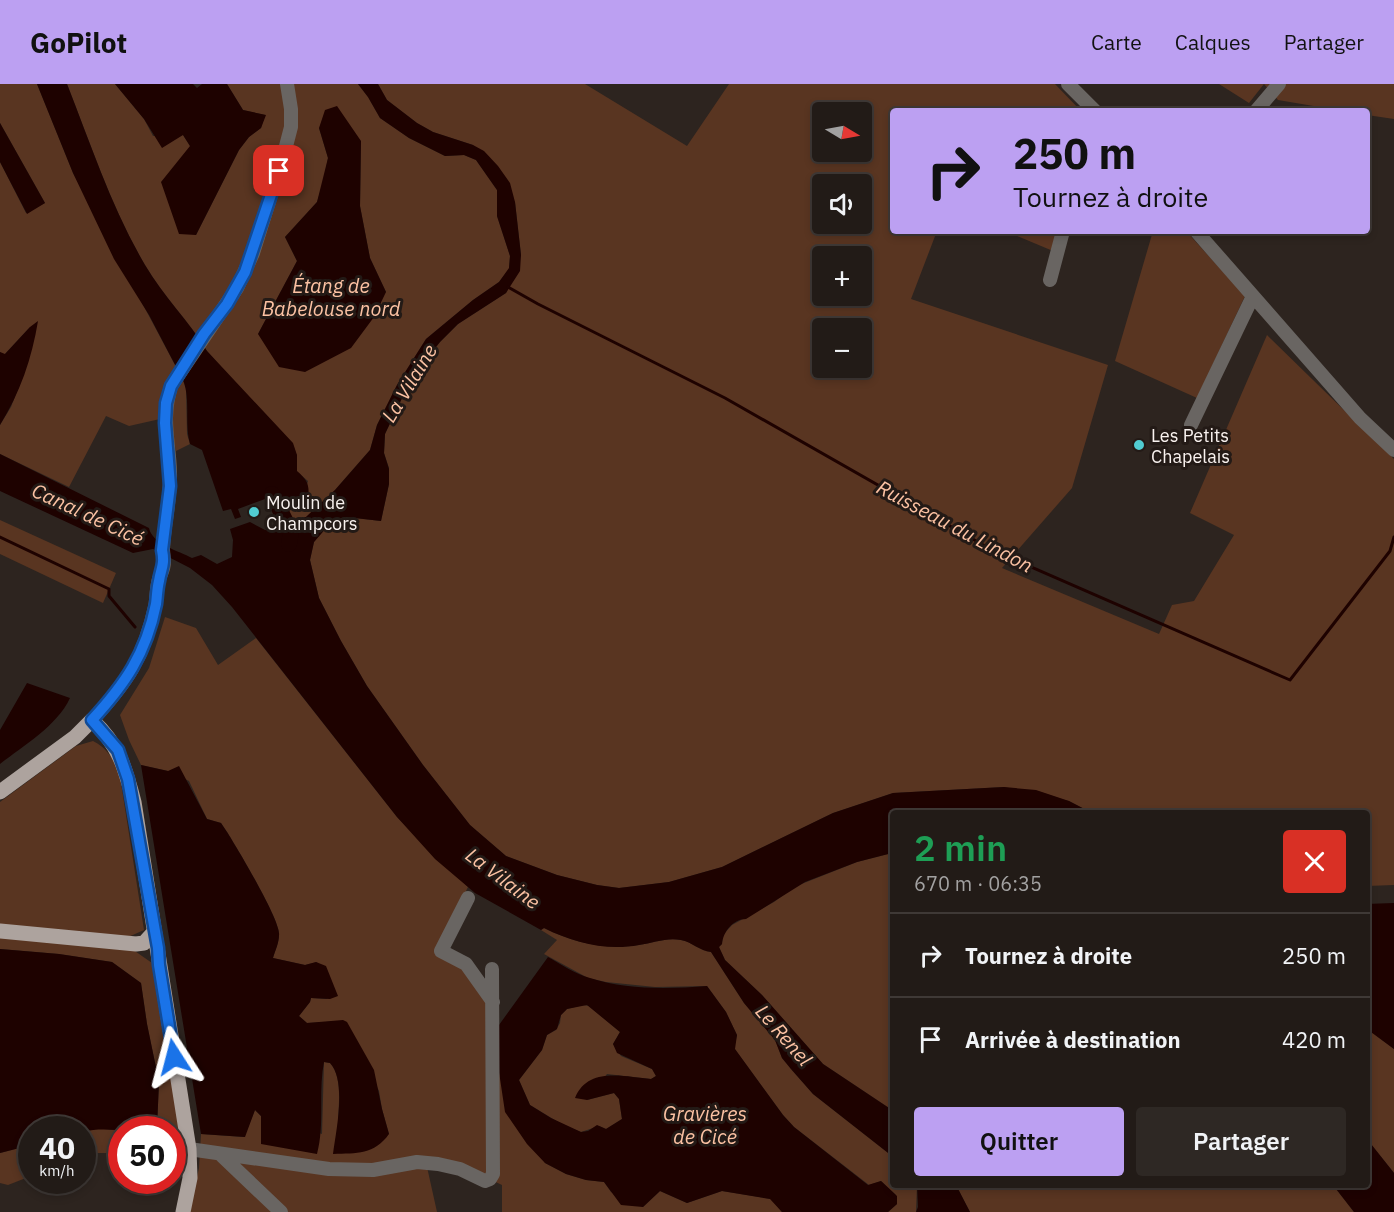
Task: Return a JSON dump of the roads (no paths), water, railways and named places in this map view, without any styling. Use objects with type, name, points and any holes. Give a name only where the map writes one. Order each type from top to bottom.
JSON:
[{"type":"main road","points":[[0,792],[75,737],[92,720],[118,750],[134,801],[189,1149],[190,1178],[183,1212]]},
{"type":"main road","points":[[0,931],[136,944],[144,943],[154,932]]},
{"type":"main road","points":[[136,944],[147,951],[159,965]]},
{"type":"street","points":[[92,720],[123,685],[138,659],[149,630],[165,561],[162,550],[168,519],[170,470],[165,423],[166,403],[171,386],[204,334],[227,304],[253,253],[291,127],[287,84]]},
{"type":"street","points":[[1068,84],[1092,108]]},
{"type":"street","points":[[1259,108],[1279,84]]},
{"type":"street","points":[[1050,280],[1062,234]]},
{"type":"street","points":[[1202,234],[1360,418],[1394,450]]},
{"type":"street","points":[[1191,425],[1253,296]]},
{"type":"street","points":[[468,898],[441,951],[466,964],[493,1002]]},
{"type":"street","points":[[189,1149],[329,1169],[373,1170],[417,1162],[460,1169],[485,1181],[490,1179],[493,1174],[492,969]]},
{"type":"street","points":[[221,1155],[281,1212]]},
{"type":"water","points":[[37,84],[67,84],[122,222],[152,276],[207,351],[293,443],[297,455],[297,471],[305,480],[309,490],[308,499],[301,504],[274,513],[265,499],[238,509],[241,517],[235,519],[231,509],[223,511],[202,450],[190,444],[187,395],[183,380],[149,315],[114,259],[73,173]]},
{"type":"water","points":[[115,84],[193,84],[197,88],[202,84],[227,84],[243,110],[266,115],[261,128],[249,137],[239,150],[196,235],[179,234],[161,182],[190,146],[183,135],[162,148],[144,119]]},
{"type":"water","points":[[358,84],[378,84],[387,100],[417,123],[433,132],[484,151],[510,183],[515,202],[521,255],[520,271],[506,293],[458,324],[412,377],[385,434],[384,453],[389,469],[389,484],[381,521],[346,517],[333,520],[314,542],[310,560],[319,598],[367,686],[423,765],[470,825],[506,856],[557,875],[619,888],[669,882],[722,867],[833,813],[893,793],[1004,787],[1036,790],[1069,801],[1086,810],[890,810],[890,854],[857,862],[805,882],[746,919],[737,921],[727,931],[719,947],[725,960],[762,995],[823,1064],[890,1109],[890,1154],[813,1094],[782,1058],[775,1040],[744,1003],[711,952],[676,939],[627,947],[579,942],[544,928],[541,930],[475,893],[435,859],[397,817],[232,607],[212,585],[190,568],[153,549],[133,553],[0,491],[0,454],[149,528],[151,534],[160,543],[192,558],[201,555],[217,564],[232,557],[233,540],[230,529],[250,522],[265,530],[279,530],[283,524],[306,517],[335,490],[370,450],[377,425],[397,385],[426,339],[473,300],[499,282],[509,268],[510,256],[497,216],[497,190],[476,160],[464,155],[445,156],[409,138],[380,118]]},
{"type":"water","name":"Étang de Babelouse nord","points":[[337,106],[361,141],[360,206],[370,258],[386,292],[374,317],[351,348],[305,372],[279,367],[258,334],[297,261],[285,237],[317,202],[328,158],[319,128],[325,110]]},
{"type":"water","points":[[0,123],[45,203],[27,214],[0,162]]},
{"type":"water","points":[[38,321],[24,375],[14,400],[0,425],[0,352],[5,354]]},
{"type":"water","points":[[27,683],[70,698],[57,718],[29,743],[0,764],[0,730]]},
{"type":"water","points":[[141,765],[168,771],[179,766],[207,819],[221,823],[258,884],[278,927],[279,938],[273,958],[305,965],[316,962],[326,966],[338,996],[330,999],[311,998],[299,1016],[307,1023],[343,1020],[347,1022],[374,1070],[389,1134],[377,1146],[364,1152],[333,1154],[339,1107],[338,1082],[330,1063],[324,1062],[321,1131],[317,1154],[261,1144],[261,1116],[255,1110],[245,1137],[201,1134]]},
{"type":"water","points":[[1394,903],[1394,1049],[1370,1031],[1370,904]]},
{"type":"water","points":[[0,949],[59,954],[112,962],[141,983],[159,1082],[157,1116],[108,1116],[108,1130],[96,1130],[96,1116],[18,1116],[18,1148],[0,1153]]},
{"type":"water","name":"Gravières de Cicé","points":[[548,957],[584,976],[618,985],[663,988],[707,986],[726,1012],[737,1035],[735,1049],[783,1115],[794,1127],[868,1185],[881,1181],[897,1196],[897,1204],[888,1212],[782,1212],[770,1199],[722,1191],[687,1203],[660,1191],[643,1207],[621,1205],[604,1182],[566,1174],[545,1163],[527,1144],[505,1112],[499,1072],[499,1025]],"holes":[[[587,1005],[620,1032],[613,1044],[617,1053],[652,1069],[656,1076],[651,1079],[598,1077],[581,1088],[575,1098],[587,1100],[614,1093],[619,1099],[622,1119],[606,1129],[597,1125],[588,1131],[581,1132],[530,1105],[519,1080],[542,1050],[547,1035],[557,1029],[561,1015],[567,1009]]]},
{"type":"water","points":[[1370,1143],[1394,1173],[1394,1212],[1354,1212],[1335,1188],[1370,1188]]},
{"type":"water","points":[[917,1188],[958,1188],[970,1212],[916,1212]]},
{"type":"waterway","name":"Ruisseau du Lindon","points":[[508,287],[725,398],[992,550],[1290,680],[1390,551],[1394,537]]},
{"type":"waterway","name":"La Vilaine","points":[[272,494],[291,532],[289,544]]},
{"type":"waterway","points":[[0,537],[109,589],[109,596],[135,627]]},
{"type":"place","name":"Les Petits Chapelais","points":[[1139,445]]},
{"type":"place","name":"Moulin de Champcors","points":[[254,512]]},
{"type":"water label","name":"Canal de Cicé","points":[[88,514]]},
{"type":"water label","name":"Le Renel","points":[[784,1035]]}]
